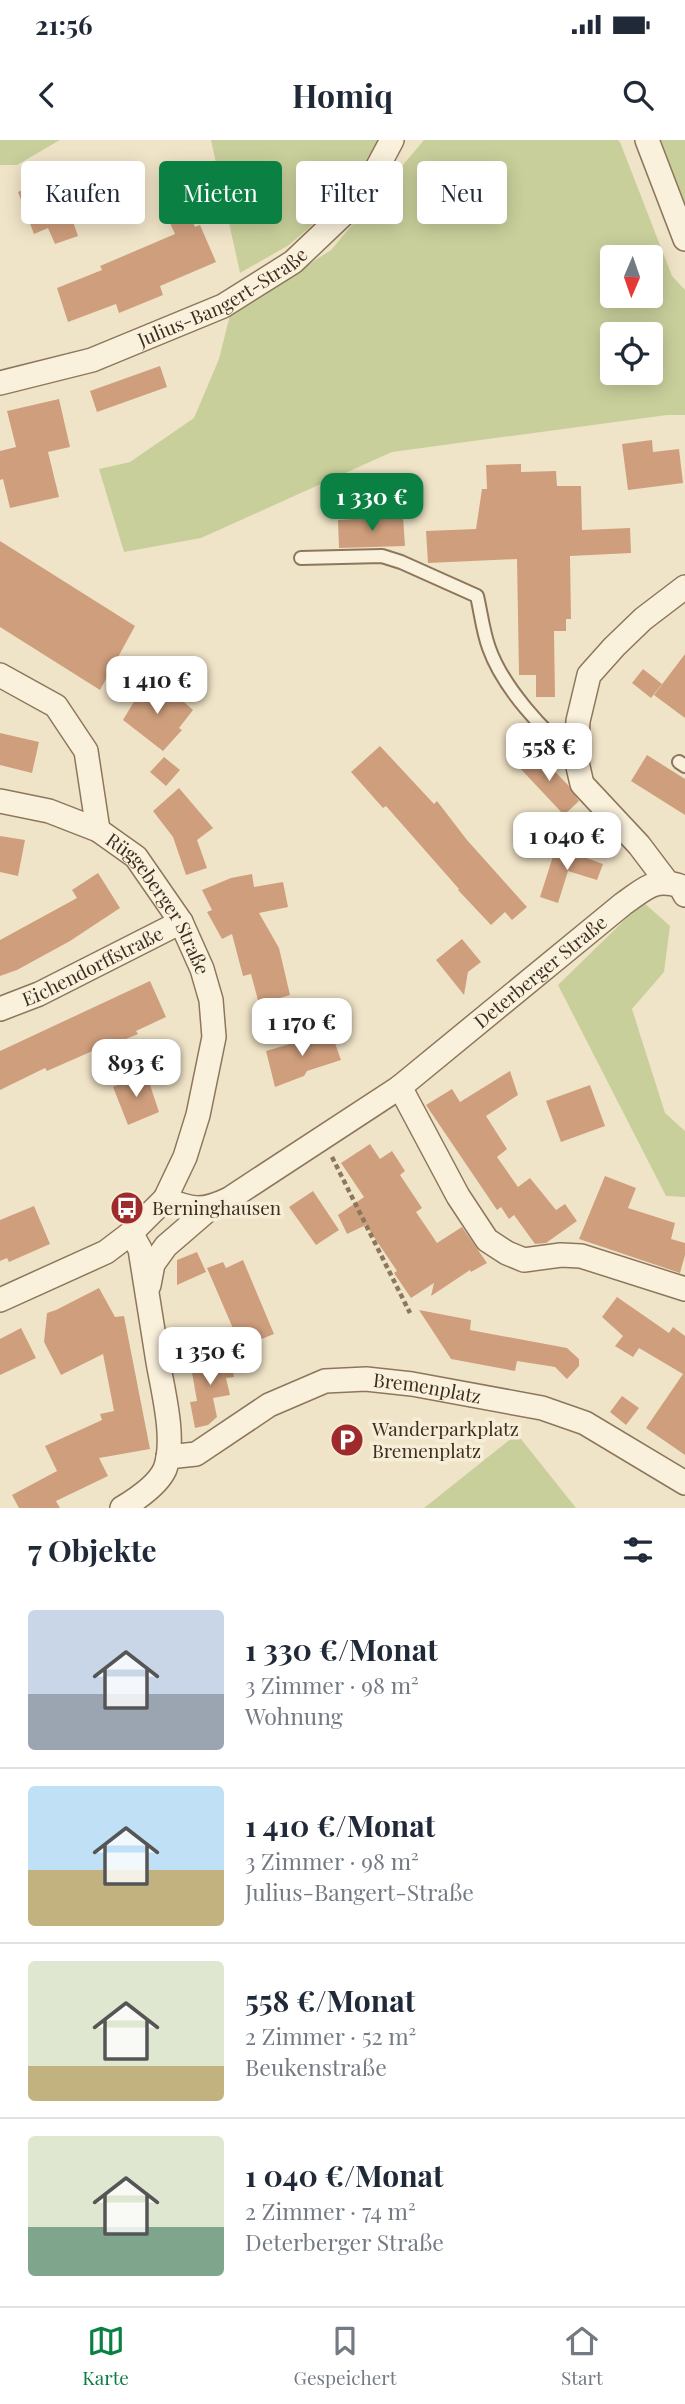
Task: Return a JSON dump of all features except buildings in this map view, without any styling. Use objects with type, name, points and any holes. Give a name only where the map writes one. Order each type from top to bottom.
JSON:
[{"type":"street","name":"Julius-Bangert-Straße","points":[[0,383],[92,360],[223,306],[293,262],[353,205],[392,140]]},
{"type":"street","points":[[647,140],[685,239]]},
{"type":"street","points":[[676,888],[582,784],[576,758],[578,721],[589,675],[643,619],[685,586]]},
{"type":"street","points":[[0,675],[56,706],[86,751],[98,830]]},
{"type":"street","name":"Rüggeberger Straße","points":[[0,801],[49,811],[98,830],[136,857],[181,922],[202,969],[211,1000],[214,1037],[198,1115],[185,1157],[165,1199],[131,1233],[106,1251],[0,1300]]},
{"type":"street","name":"Deterberger Straße","points":[[147,1295],[153,1264],[166,1246],[210,1208],[229,1199],[400,1087],[623,904],[655,882],[676,888]]},
{"type":"street","name":"Eichendorffstraße","points":[[0,1009],[39,994],[181,922]]},
{"type":"street","points":[[400,1087],[458,1196],[487,1240],[524,1259],[581,1256],[685,1289]]},
{"type":"street","points":[[165,1199],[189,1209],[210,1208]]},
{"type":"street","points":[[122,1508],[136,1500],[158,1479],[164,1471],[168,1457],[166,1412],[140,1249],[131,1233]]},
{"type":"street","name":"Bremenplatz","points":[[168,1457],[196,1454],[270,1405],[325,1381],[366,1379],[412,1384],[542,1408],[584,1423],[685,1483]]},
{"type":"lane","points":[[302,558],[382,556],[477,596],[489,650],[513,692],[541,726],[576,758]]},
{"type":"path","points":[[323,1139],[410,1313]]},
{"type":"green space","points":[[0,140],[60,140],[17,165],[0,165]]},
{"type":"green space","points":[[211,140],[380,140],[370,161],[296,161],[296,224],[313,224],[289,245],[240,273],[229,224],[282,224],[282,161],[216,161]]},
{"type":"green space","points":[[424,140],[618,140],[660,245],[600,245],[600,308],[663,308],[663,253],[672,276],[685,290],[685,415],[667,415],[392,452],[201,538],[124,552],[99,469],[130,462],[194,418],[219,359],[230,315],[331,250],[353,224],[403,224],[403,165]]},
{"type":"green space","points":[[656,140],[685,140],[685,217]]},
{"type":"green space","points":[[643,902],[670,926],[664,972],[632,1009],[665,1113],[685,1131],[685,1197],[666,1196],[558,985]]},
{"type":"green space","points":[[517,1434],[576,1508],[424,1508]]},
{"type":"place","name":"Berninghausen","points":[[127,1208]]},
{"type":"place","name":"Wanderparkplatz Bremenplatz","points":[[347,1440]]}]
